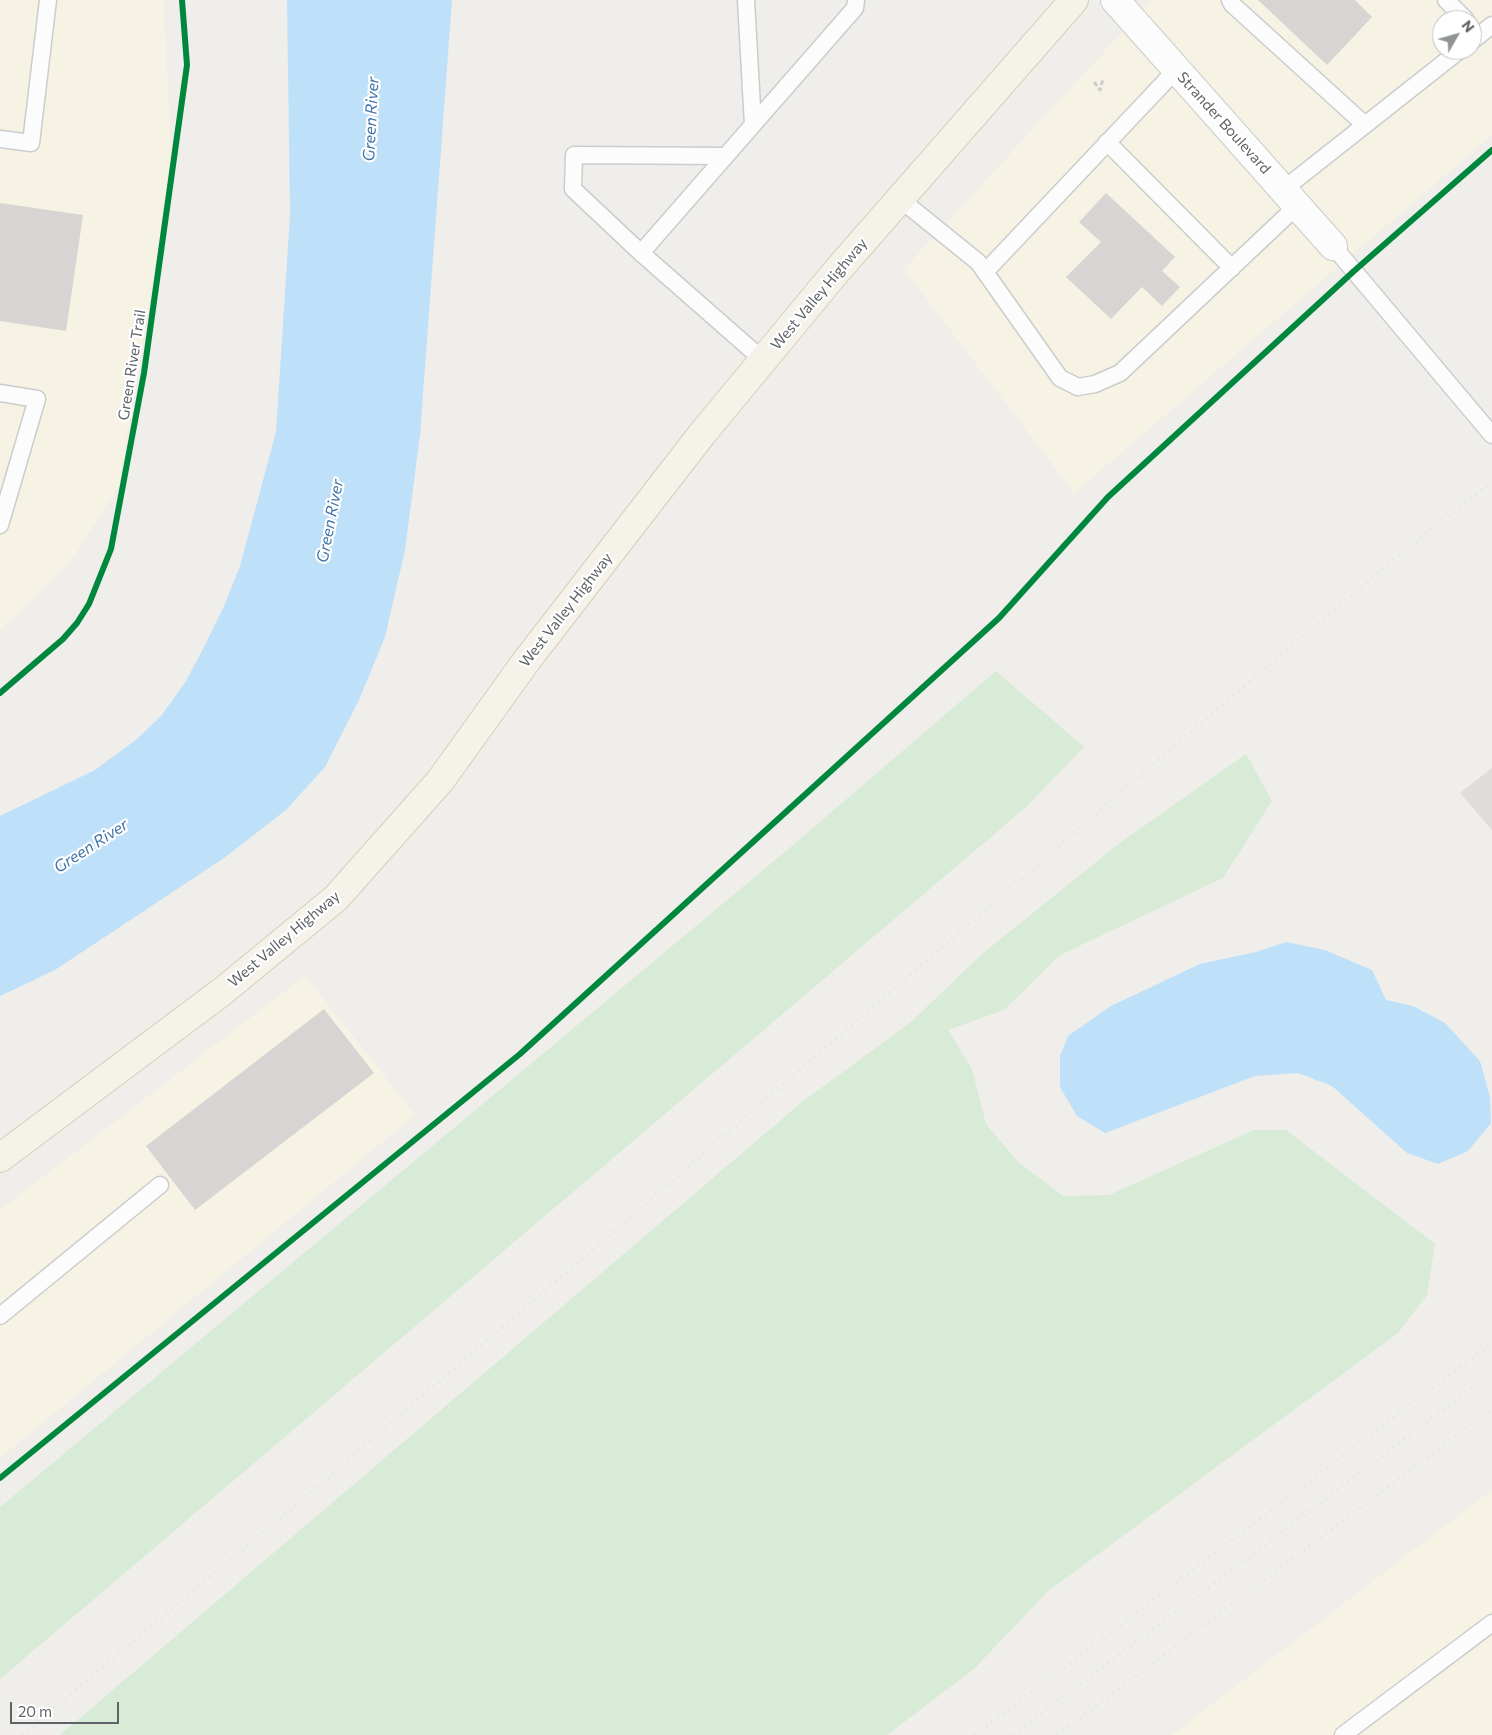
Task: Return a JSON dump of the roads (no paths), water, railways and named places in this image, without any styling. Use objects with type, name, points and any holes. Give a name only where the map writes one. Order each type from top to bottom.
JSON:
[{"type":"main road","name":"West Valley Highway","points":[[0,1158],[223,991],[336,898],[440,781],[527,660],[702,434],[900,199],[1074,0]]},
{"type":"street","name":"Strander Boulevard","points":[[1114,0],[1333,246]]},
{"type":"lane","points":[[0,139],[31,143],[48,0]]},
{"type":"lane","points":[[746,0],[753,125]]},
{"type":"lane","points":[[641,253],[855,8],[856,0]]},
{"type":"lane","points":[[1230,0],[1232,4],[1365,125]]},
{"type":"lane","points":[[1446,0],[1456,10]]},
{"type":"lane","points":[[900,199],[978,262],[1060,378],[1078,387],[1095,384],[1120,373],[1232,268],[1291,197],[1365,125],[1447,60]]},
{"type":"lane","points":[[985,272],[1176,70]]},
{"type":"lane","points":[[1108,142],[1232,268]]},
{"type":"lane","points":[[725,156],[574,155],[573,189],[641,253],[763,360]]},
{"type":"lane","points":[[1333,246],[1492,435]]},
{"type":"lane","points":[[0,393],[37,399],[0,525]]},
{"type":"lane","points":[[0,1316],[160,1185]]},
{"type":"lane","points":[[1343,1735],[1492,1624]]},
{"type":"water","name":"Green River","points":[[287,0],[452,0],[420,435],[405,550],[385,637],[359,700],[325,767],[286,810],[224,858],[55,970],[0,996],[0,816],[95,770],[137,739],[162,715],[186,681],[205,645],[224,606],[240,566],[276,432],[290,215]]},
{"type":"water","points":[[1286,942],[1325,950],[1372,970],[1386,1000],[1413,1006],[1445,1023],[1480,1061],[1490,1097],[1491,1123],[1468,1151],[1438,1164],[1407,1153],[1332,1086],[1298,1073],[1255,1076],[1105,1133],[1077,1116],[1060,1087],[1060,1056],[1068,1036],[1111,1006],[1200,964],[1256,952]]},
{"type":"railway","points":[[22,1735],[300,1502],[1257,675],[1442,520],[1492,482]]},
{"type":"railway","points":[[975,1735],[1492,1343]]},
{"type":"railway","points":[[1013,1735],[1492,1373]]},
{"type":"railway","points":[[1057,1735],[1492,1409]]}]
